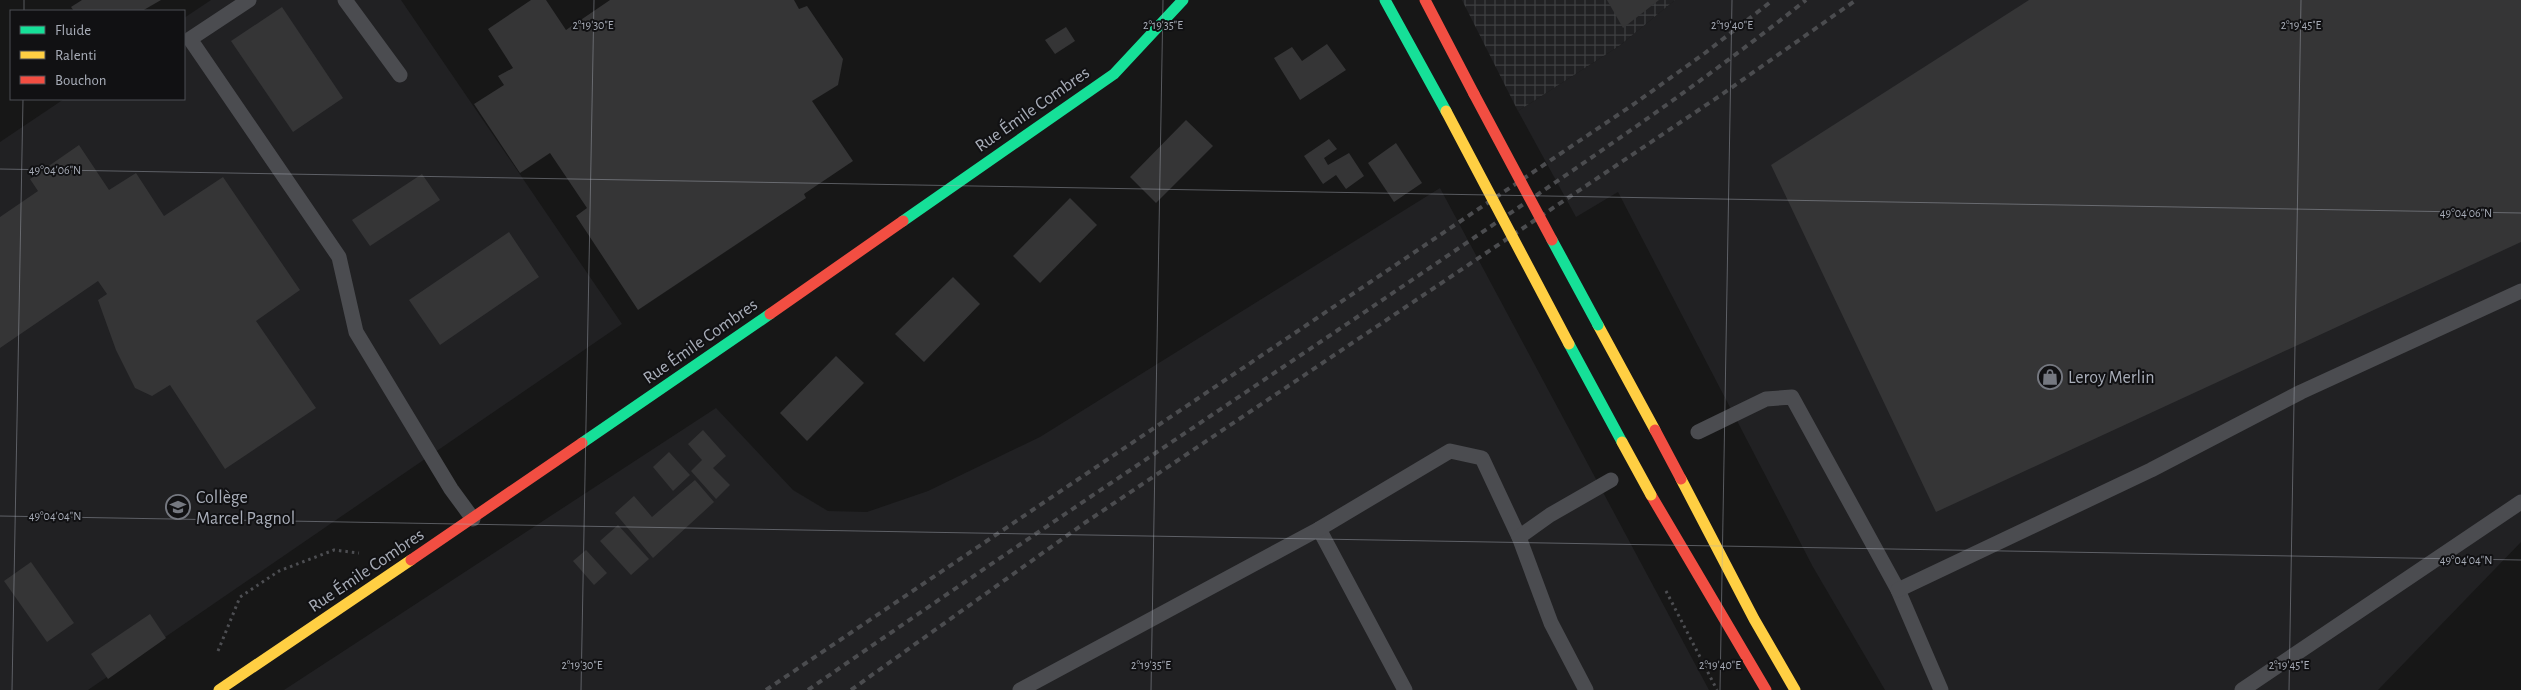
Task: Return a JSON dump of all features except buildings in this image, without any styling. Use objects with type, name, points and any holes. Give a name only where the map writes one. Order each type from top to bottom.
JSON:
[{"type":"street","name":"Rue Émile Combres","points":[[219,690],[676,380],[1114,74],[1183,0]]},
{"type":"street","points":[[1386,0],[1650,495],[1766,690]]},
{"type":"street","points":[[1425,0],[1754,619],[1795,690]]},
{"type":"lane","points":[[249,0],[190,39],[339,256],[356,332],[450,489],[472,519]]},
{"type":"lane","points":[[344,0],[400,75]]},
{"type":"lane","points":[[1898,590],[2151,470],[2301,392],[2521,291]]},
{"type":"lane","points":[[1698,432],[1766,399],[1792,397],[1898,590],[1941,690]]},
{"type":"lane","points":[[1020,690],[1319,529],[1450,451],[1482,458],[1519,537],[1551,623],[1586,690]]},
{"type":"lane","points":[[1519,537],[1550,515],[1611,480]]},
{"type":"lane","points":[[2242,690],[2521,502]]},
{"type":"lane","points":[[1319,529],[1405,690]]},
{"type":"path","points":[[230,683],[218,664],[218,647],[240,597],[279,570],[334,550],[379,555],[394,572]]},
{"type":"path","points":[[1662,585],[1717,690]]},
{"type":"shaded area","name":"Collège Marcel Pagnol","points":[[211,0],[401,0],[622,324],[88,690],[0,690],[0,142],[63,100],[185,100],[185,17]]},
{"type":"shaded area","points":[[1462,0],[1675,0],[1619,46],[1518,111]]},
{"type":"shaded area","points":[[1675,0],[2521,0],[2521,542],[2378,690],[1885,690],[1813,567],[1618,192],[1576,217],[1518,111],[1619,46]]},
{"type":"shaded area","points":[[1440,188],[1709,690],[284,690],[716,408],[793,490],[828,511],[867,512],[928,491],[1040,437]]},
{"type":"railway","points":[[766,690],[1634,104],[1705,53],[1773,0]]},
{"type":"railway","points":[[808,690],[1576,168],[1669,103],[1806,0]]},
{"type":"railway","points":[[851,690],[1086,522],[1721,95],[1856,0]]},
{"type":"traffic: fast","points":[[903,221],[1114,74],[1183,0]]},
{"type":"traffic: fast","points":[[1385,0],[1446,111]]},
{"type":"traffic: fast","points":[[1552,240],[1598,325]]},
{"type":"traffic: fast","points":[[582,443],[770,314]]},
{"type":"traffic: fast","points":[[1569,344],[1622,442]]},
{"type":"traffic: slow","points":[[1446,111],[1569,344]]},
{"type":"traffic: slow","points":[[1598,325],[1655,430]]},
{"type":"traffic: slow","points":[[1622,442],[1651,495]]},
{"type":"traffic: slow","points":[[1681,479],[1754,619],[1795,690]]},
{"type":"traffic: slow","points":[[219,690],[411,560]]},
{"type":"traffic: jam","points":[[1425,0],[1474,94]]},
{"type":"traffic: jam","points":[[1474,94],[1552,240]]},
{"type":"traffic: jam","points":[[770,314],[903,221]]},
{"type":"traffic: jam","points":[[1655,430],[1681,479]]},
{"type":"traffic: jam","points":[[411,560],[582,443]]},
{"type":"traffic: jam","points":[[1651,495],[1766,690]]},
{"type":"place","name":"Leroy Merlin","points":[[2050,377]]},
{"type":"place","name":"Collège Marcel Pagnol","points":[[178,507]]}]
